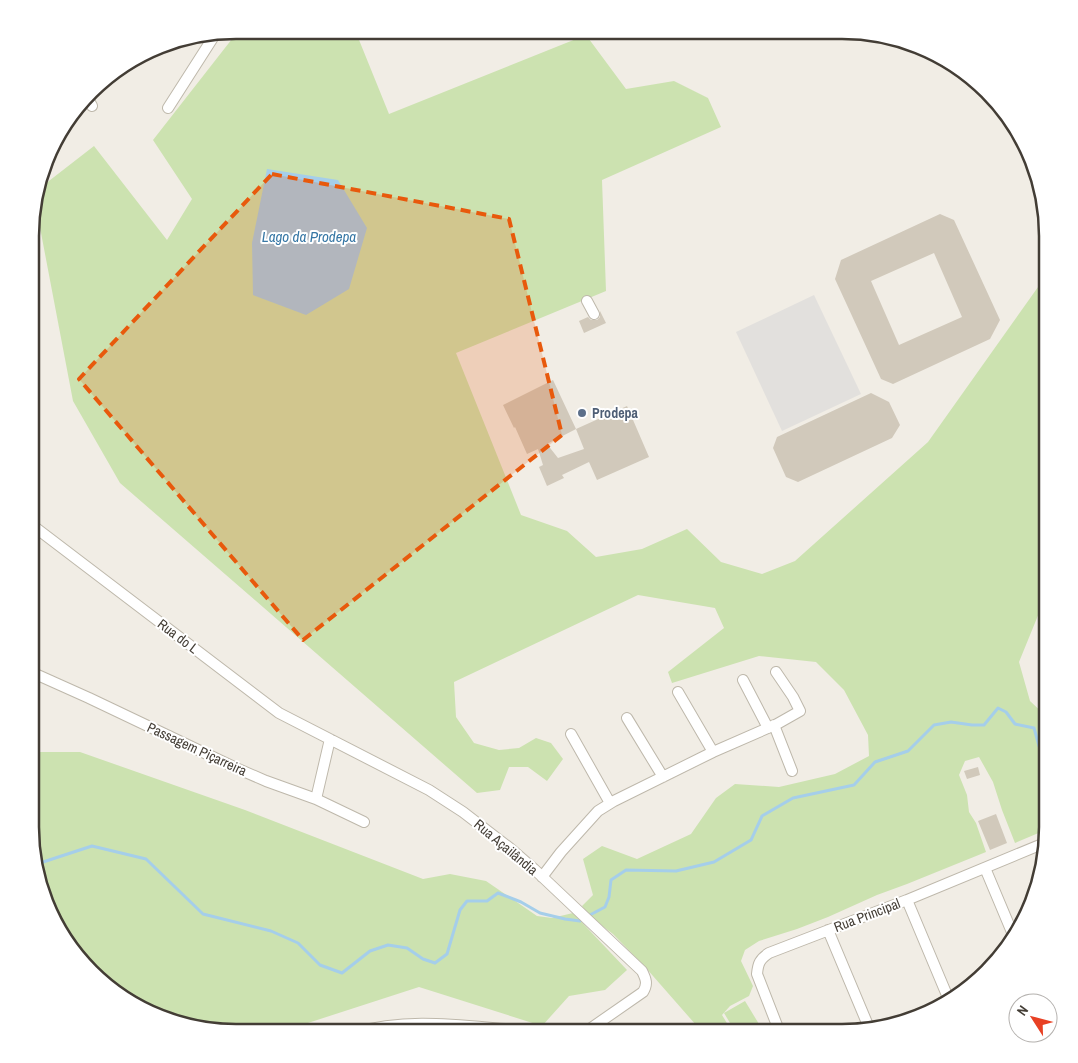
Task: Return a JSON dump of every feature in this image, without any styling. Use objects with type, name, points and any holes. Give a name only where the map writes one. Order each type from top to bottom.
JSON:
[{"type":"street","points":[[168,108],[212,40]]},
{"type":"street","points":[[587,301],[594,314]]},
{"type":"street","name":"Rua do L","points":[[39,530],[279,713],[330,739]]},
{"type":"street","points":[[542,877],[561,852],[598,811],[712,752],[771,727],[800,710],[776,672]]},
{"type":"street","name":"Passagem Piçarreira","points":[[39,676],[266,782],[316,799],[364,822]]},
{"type":"street","points":[[742,680],[771,727],[792,770]]},
{"type":"street","points":[[678,692],[712,752]]},
{"type":"street","points":[[627,718],[663,777]]},
{"type":"street","points":[[571,734],[610,804]]},
{"type":"street","points":[[316,799],[330,739]]},
{"type":"street","name":"Rua Açailândia","points":[[330,739],[429,790],[463,812],[511,849],[642,971],[647,984],[643,992],[597,1024]]},
{"type":"street","name":"Rua Principal","points":[[776,1024],[757,974],[758,964],[769,953],[907,900],[1039,846]]},
{"type":"street","points":[[985,868],[1011,930]]},
{"type":"street","points":[[907,900],[947,994]]},
{"type":"street","points":[[828,930],[867,1023]]},
{"type":"street","points":[[405,1024],[444,1024]]},
{"type":"highlighted area","points":[[272,174],[509,219],[562,435],[303,640],[79,379]]},
{"type":"green space","points":[[232,39],[359,39],[389,114],[576,39],[589,39],[626,89],[674,81],[708,98],[721,127],[602,180],[606,291],[456,353],[521,515],[567,531],[596,557],[642,549],[687,529],[721,562],[762,574],[795,561],[928,442],[1039,286],[1039,613],[1019,662],[1030,701],[1039,710],[1039,833],[1015,843],[993,782],[979,757],[965,761],[959,775],[967,795],[969,812],[976,823],[986,852],[877,895],[828,917],[759,941],[745,950],[741,961],[753,986],[749,996],[730,1006],[722,1015],[728,1024],[695,1024],[646,968],[613,934],[589,916],[582,906],[593,895],[583,859],[602,846],[637,859],[691,834],[716,798],[735,784],[779,787],[835,774],[869,756],[868,735],[844,690],[816,662],[759,656],[672,683],[668,672],[724,628],[715,608],[638,595],[454,682],[456,717],[474,743],[499,750],[519,748],[536,738],[551,743],[563,759],[547,781],[528,767],[509,767],[500,790],[477,793],[120,483],[73,401],[39,222],[45,185],[94,146],[167,240],[192,199],[153,140]]},
{"type":"green space","points":[[39,752],[80,752],[245,810],[423,879],[450,874],[486,881],[537,916],[552,918],[573,913],[627,970],[605,990],[569,996],[544,1024],[536,1024],[419,987],[305,1024],[210,1023],[172,1014],[137,998],[96,967],[79,947],[65,926],[49,891],[40,853],[39,840]]},
{"type":"green space","points":[[745,1001],[759,1024],[731,1024],[724,1013]]},
{"type":"shaded area","points":[[814,295],[861,394],[782,431],[736,332]]},
{"type":"water","name":"Lago da Prodepa","points":[[267,169],[338,180],[367,228],[349,289],[306,315],[253,295],[252,243]]},
{"type":"building","points":[[940,214],[954,220],[1000,320],[990,339],[893,384],[881,379],[835,279],[841,260]],"holes":[[[934,253],[962,317],[899,345],[871,281]]]},
{"type":"building","points":[[600,311],[606,323],[584,333],[579,321],[588,317],[591,320],[597,320],[600,317]]},
{"type":"building","points":[[553,380],[576,429],[627,406],[649,457],[597,480],[589,462],[562,475],[564,478],[547,486],[539,467],[543,465],[538,449],[527,454],[503,405]],"holes":[[[576,429],[584,449],[558,458],[547,444]]]},
{"type":"building","points":[[871,393],[889,402],[900,425],[892,438],[798,482],[786,477],[773,448],[777,437]]},
{"type":"building","points":[[978,767],[980,775],[967,779],[964,771]]},
{"type":"building","points":[[996,814],[1007,843],[990,850],[978,821]]},
{"type":"waterway","points":[[588,916],[605,907],[609,897],[611,880],[626,870],[676,871],[714,862],[751,840],[762,816],[793,798],[854,785],[875,762],[908,751],[934,725],[951,722],[984,725],[998,708],[1006,712],[1015,724],[1034,728],[1039,746]]},
{"type":"waterway","points":[[42,862],[92,846],[146,859],[203,914],[271,931],[298,943],[320,965],[342,973],[370,951],[388,945],[407,948],[423,959],[435,963],[447,954],[460,910],[467,901],[487,901],[498,893],[521,902],[540,913],[565,919],[580,921],[583,919]]},
{"type":"place","name":"Prodepa","points":[[582,413]]}]
